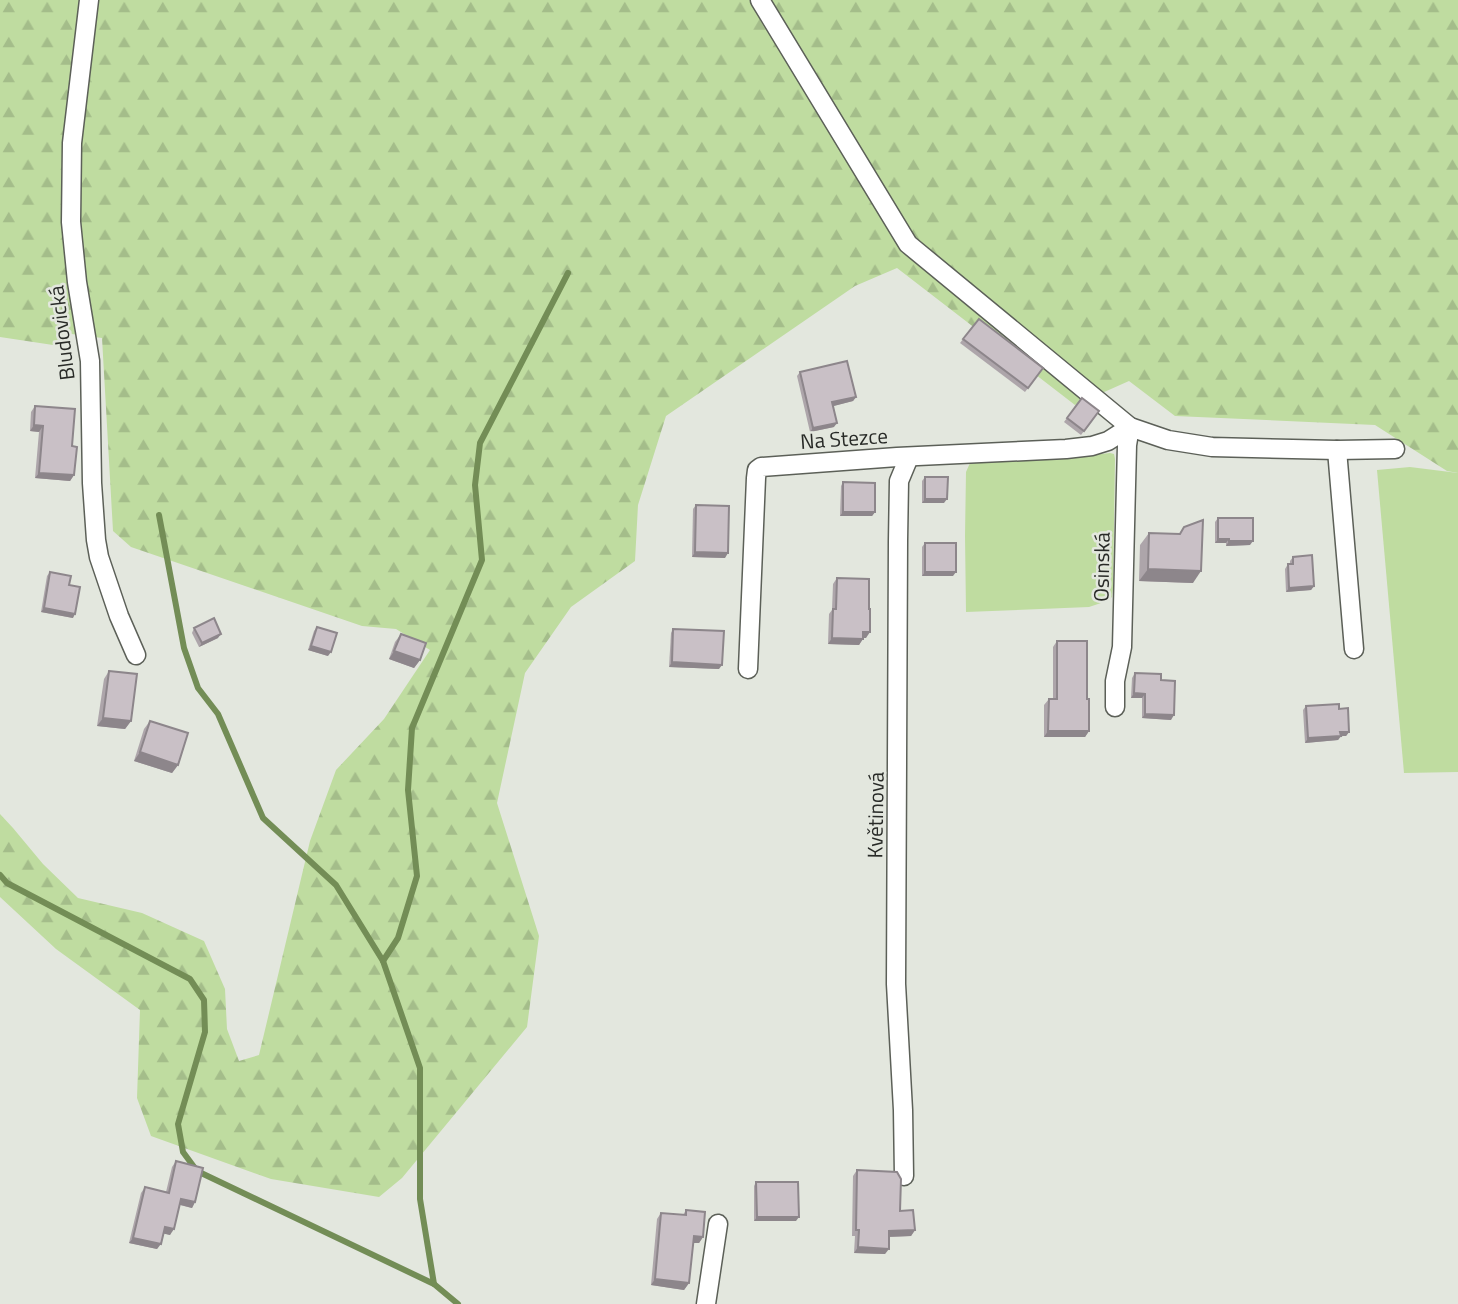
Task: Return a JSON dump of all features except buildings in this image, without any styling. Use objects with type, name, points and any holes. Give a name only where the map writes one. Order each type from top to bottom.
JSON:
[{"type":"street","name":"Bludovická","points":[[89,0],[72,143],[71,222],[77,282],[90,361],[96,540],[119,616],[136,655]]},
{"type":"street","points":[[760,0],[908,244],[1130,426],[1168,440],[1212,447],[1395,449]]},
{"type":"street","name":"Na Stezce","points":[[748,670],[757,470],[761,467],[1066,449],[1108,442],[1130,426]]},
{"type":"street","name":"Osinská","points":[[1115,707],[1115,681],[1122,648],[1127,445],[1130,426]]},
{"type":"street","points":[[1337,450],[1354,649]]},
{"type":"street","name":"Květinová","points":[[904,1175],[895,984],[898,481],[909,457]]},
{"type":"street","points":[[706,1304],[718,1223]]},
{"type":"green space","points":[[0,0],[1458,0],[1458,473],[1447,471],[1375,425],[1175,416],[1129,381],[1075,405],[897,268],[855,286],[666,416],[638,505],[635,561],[571,607],[525,673],[497,803],[539,936],[527,1027],[402,1178],[379,1197],[271,1179],[151,1136],[137,1098],[140,1010],[56,949],[0,897],[0,814],[43,864],[78,898],[142,913],[204,941],[225,989],[227,1029],[239,1061],[259,1055],[310,841],[336,770],[384,719],[430,650],[396,629],[362,626],[131,547],[113,531],[102,338],[64,333],[53,345],[0,337]]},
{"type":"green space","points":[[1114,454],[1115,459],[1112,597],[1089,607],[966,612],[966,472],[970,463]]},
{"type":"green space","points":[[1410,467],[1458,473],[1458,772],[1404,773],[1377,470]]},
{"type":"waterway","points":[[383,961],[398,938],[417,876],[408,790],[412,728],[482,560],[475,485],[480,443],[568,273]]},
{"type":"waterway","points":[[159,515],[184,648],[198,688],[218,714],[263,818],[336,885],[383,961],[420,1068],[420,1199],[434,1284],[458,1304]]},
{"type":"waterway","points":[[0,875],[7,883],[190,979],[204,1000],[205,1032],[178,1124],[183,1152],[197,1171],[434,1284]]}]
